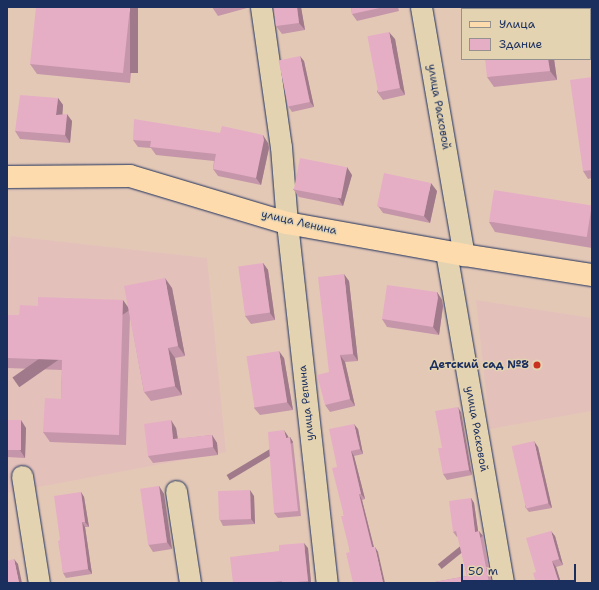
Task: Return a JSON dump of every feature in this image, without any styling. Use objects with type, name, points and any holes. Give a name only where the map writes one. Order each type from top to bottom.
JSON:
[{"type":"main road","name":"улица Ленина","points":[[7,177],[130,176],[287,223],[455,254],[592,275]]},
{"type":"street","name":"улица Репина","points":[[261,7],[281,146],[287,223],[327,583]]},
{"type":"street","name":"улица Расковой","points":[[421,7],[503,583]]},
{"type":"street","points":[[22,476],[39,583]]},
{"type":"street","points":[[176,491],[190,583]]},
{"type":"shaded area","points":[[11,236],[207,258],[226,452],[7,493],[7,258]]},
{"type":"shaded area","name":"Детский сад №8","points":[[476,300],[592,318],[592,411],[490,429]]},
{"type":"building","points":[[36,7],[130,7],[123,73],[30,64]]},
{"type":"building","points":[[274,7],[297,7],[299,23],[276,26]]},
{"type":"building","points":[[351,7],[384,7],[352,14]]},
{"type":"building","points":[[592,7],[592,41],[591,8],[480,8]]},
{"type":"building","points":[[389,32],[400,88],[378,92],[367,36]]},
{"type":"building","points":[[300,56],[310,102],[288,107],[278,61]]},
{"type":"building","points":[[485,60],[548,60],[550,71],[487,77]]},
{"type":"building","points":[[592,77],[592,170],[583,171],[570,80]]},
{"type":"building","points":[[20,95],[58,98],[56,115],[67,114],[65,135],[15,131]]},
{"type":"building","points":[[134,119],[220,133],[222,126],[263,135],[264,140],[256,178],[213,169],[216,154],[150,147],[151,141],[133,140]]},
{"type":"building","points":[[300,158],[347,167],[341,199],[294,189]]},
{"type":"building","points":[[384,173],[431,183],[424,216],[377,206]]},
{"type":"building","points":[[494,190],[592,205],[587,237],[489,222]]},
{"type":"building","points":[[263,263],[270,313],[245,316],[238,266]]},
{"type":"building","points":[[344,274],[353,354],[340,355],[350,399],[325,405],[317,375],[329,372],[318,277]]},
{"type":"building","points":[[165,278],[178,346],[168,348],[175,386],[144,392],[124,286]]},
{"type":"building","points":[[387,285],[437,292],[438,298],[433,327],[382,319]]},
{"type":"building","points":[[38,297],[123,300],[119,435],[43,432],[45,398],[61,399],[62,360],[7,358],[7,315],[19,315],[20,305],[38,306]]},
{"type":"building","points":[[279,351],[287,402],[255,408],[246,356]]},
{"type":"building","points":[[458,407],[469,470],[443,474],[438,448],[442,448],[435,411]]},
{"type":"building","points":[[7,420],[21,420],[21,450],[7,450]]},
{"type":"building","points":[[171,420],[173,439],[212,435],[213,447],[148,456],[144,424]]},
{"type":"building","points":[[354,424],[360,449],[351,451],[361,494],[359,494],[372,547],[375,547],[383,583],[353,583],[346,553],[350,552],[341,516],[344,516],[332,468],[337,467],[329,429]]},
{"type":"building","points":[[284,430],[286,438],[290,437],[298,511],[274,513],[268,432]]},
{"type":"building","points":[[534,441],[548,503],[526,509],[512,446]]},
{"type":"building","points":[[159,486],[167,542],[148,545],[140,489]]},
{"type":"building","points":[[250,490],[251,519],[219,520],[218,491]]},
{"type":"building","points":[[81,492],[85,522],[82,522],[88,569],[63,573],[58,541],[60,540],[54,496]]},
{"type":"building","points":[[471,498],[475,532],[479,531],[489,583],[429,583],[467,576],[456,531],[453,532],[449,501]]},
{"type":"building","points":[[551,531],[559,559],[552,561],[559,583],[536,583],[533,573],[536,572],[526,538]]},
{"type":"building","points":[[304,543],[308,581],[285,583],[282,583],[282,581],[264,583],[233,583],[230,557],[279,551],[279,545]]},
{"type":"building","points":[[14,559],[19,583],[7,583],[7,561]]},
{"type":"place","name":"Детский сад №8","points":[[537,365]]}]
